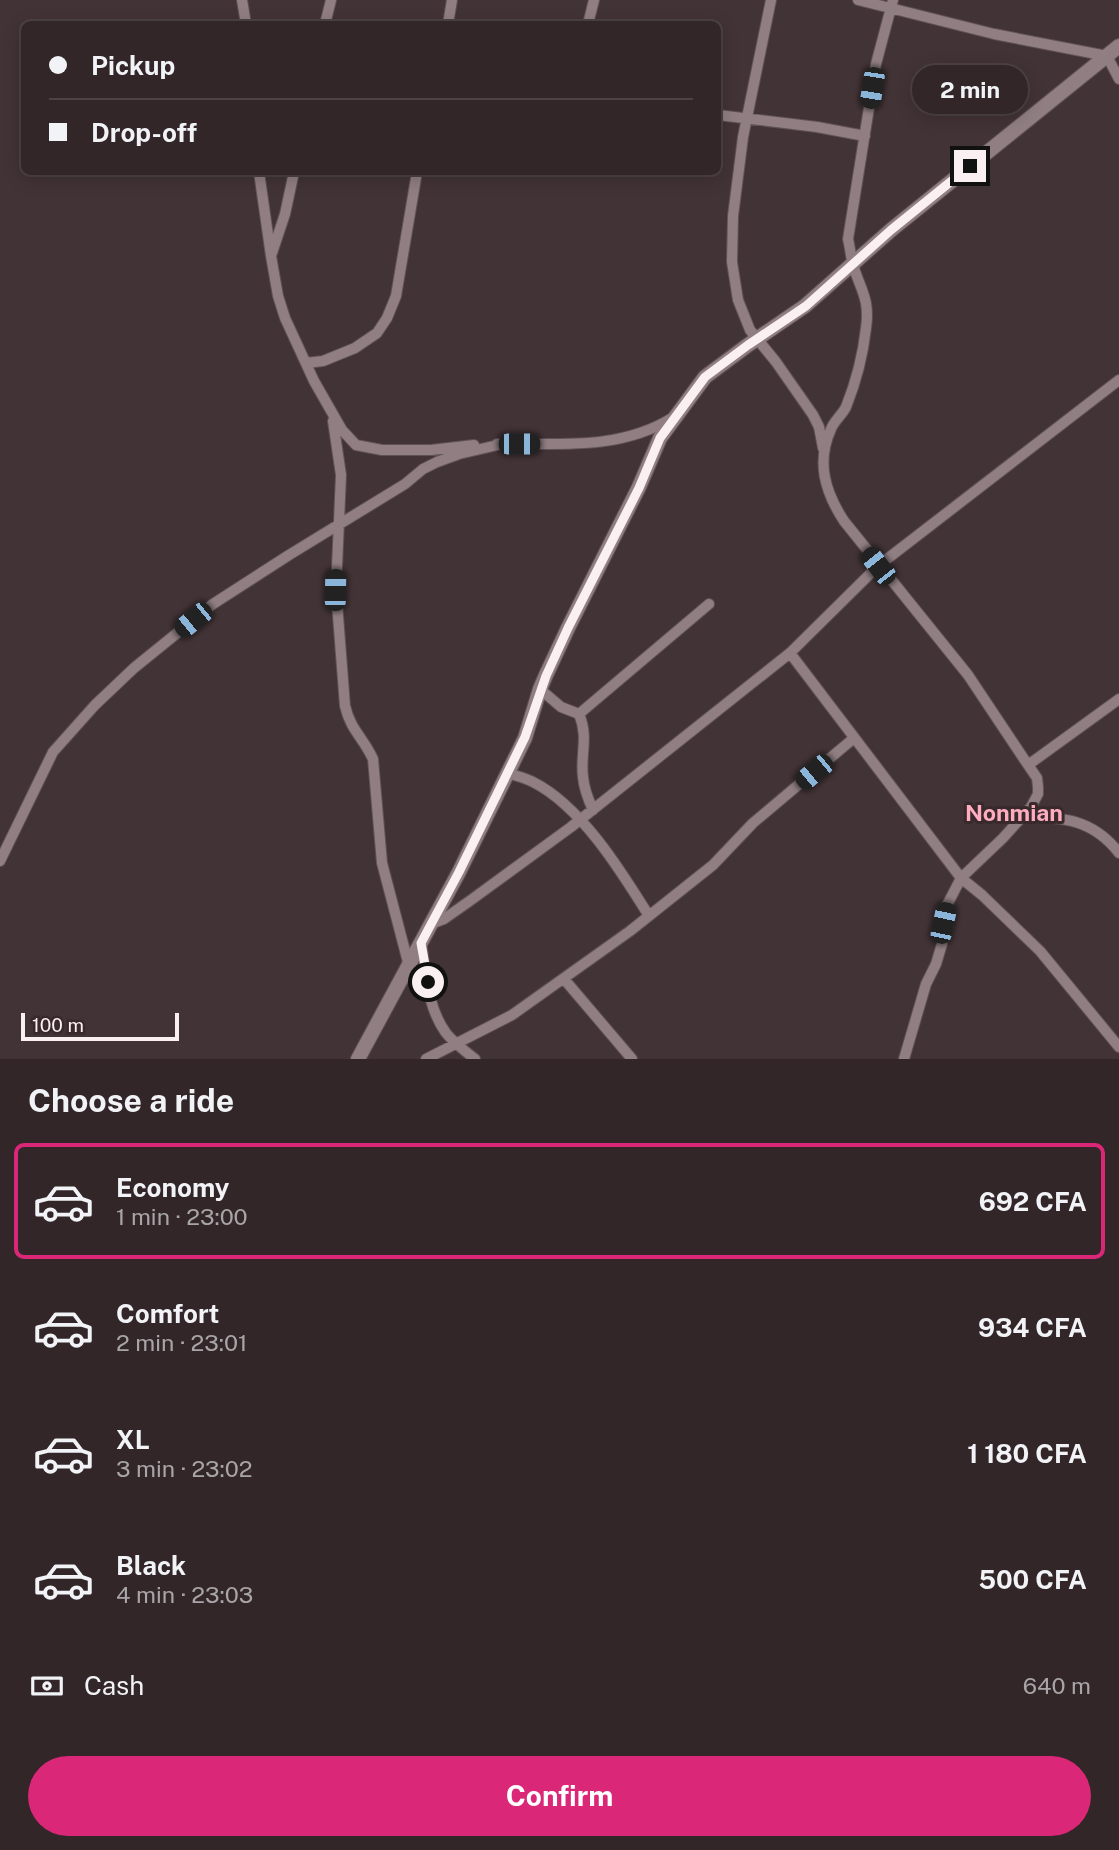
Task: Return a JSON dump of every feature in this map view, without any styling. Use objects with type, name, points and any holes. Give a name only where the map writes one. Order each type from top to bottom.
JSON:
[{"type":"street","points":[[242,0],[246,21]]},
{"type":"street","points":[[326,21],[331,0]]},
{"type":"street","points":[[448,21],[452,0]]},
{"type":"street","points":[[589,21],[594,0]]},
{"type":"street","points":[[771,0],[746,119],[733,216],[732,262],[744,318],[814,415],[823,448],[829,494],[835,508],[878,566],[968,675],[1037,778],[1038,794],[1031,807],[961,878],[946,907],[942,944],[926,984],[904,1059]]},
{"type":"street","points":[[858,0],[892,4],[923,18],[1107,56]]},
{"type":"street","points":[[823,448],[832,425],[844,411],[856,382],[867,327],[868,303],[853,264],[848,239],[876,64],[892,4]]},
{"type":"street","points":[[358,1059],[508,773],[525,737],[540,689],[639,488],[660,438],[705,377],[806,306],[891,230],[1119,46]]},
{"type":"street","points":[[1107,56],[1119,79]]},
{"type":"street","points":[[721,115],[817,127],[865,136]]},
{"type":"street","points":[[259,175],[278,296],[285,318],[331,411],[342,430],[356,445],[382,450],[431,450],[476,445],[569,444],[617,440],[660,426],[677,415]]},
{"type":"street","points":[[271,256],[285,214],[293,175]]},
{"type":"street","points":[[306,363],[323,361],[355,348],[377,333],[387,318],[396,296],[416,175]]},
{"type":"street","points":[[431,924],[444,919],[580,821],[790,653],[878,566],[1119,380]]},
{"type":"street","points":[[331,411],[341,475],[335,590],[345,706],[348,720],[366,744],[373,759],[382,863],[409,966]]},
{"type":"street","points":[[0,861],[53,752],[94,705],[134,668],[213,604],[405,484],[423,470],[459,454],[502,444]]},
{"type":"street","points":[[579,714],[709,604]]},
{"type":"street","points":[[790,653],[961,878],[1040,951],[1119,1047]]},
{"type":"street","points":[[540,689],[561,707],[579,714],[584,741],[582,775],[593,810]]},
{"type":"street","points":[[1028,765],[1119,699]]},
{"type":"street","points":[[426,1059],[512,1015],[649,916],[713,865],[753,823],[854,737]]},
{"type":"street","points":[[508,773],[533,782],[562,801],[626,880],[649,916]]},
{"type":"street","points":[[1022,816],[1074,820],[1094,830],[1117,848]]},
{"type":"street","points":[[421,943],[431,1002],[438,1019],[447,1034],[475,1059]]},
{"type":"street","points":[[564,979],[632,1059]]},
{"type":"district","name":"Nonmian","points":[[1014,813]]},
{"type":"route","points":[[428,982],[421,943],[525,737],[540,689],[639,488],[660,438],[705,377],[806,306],[891,230],[970,166]]}]
